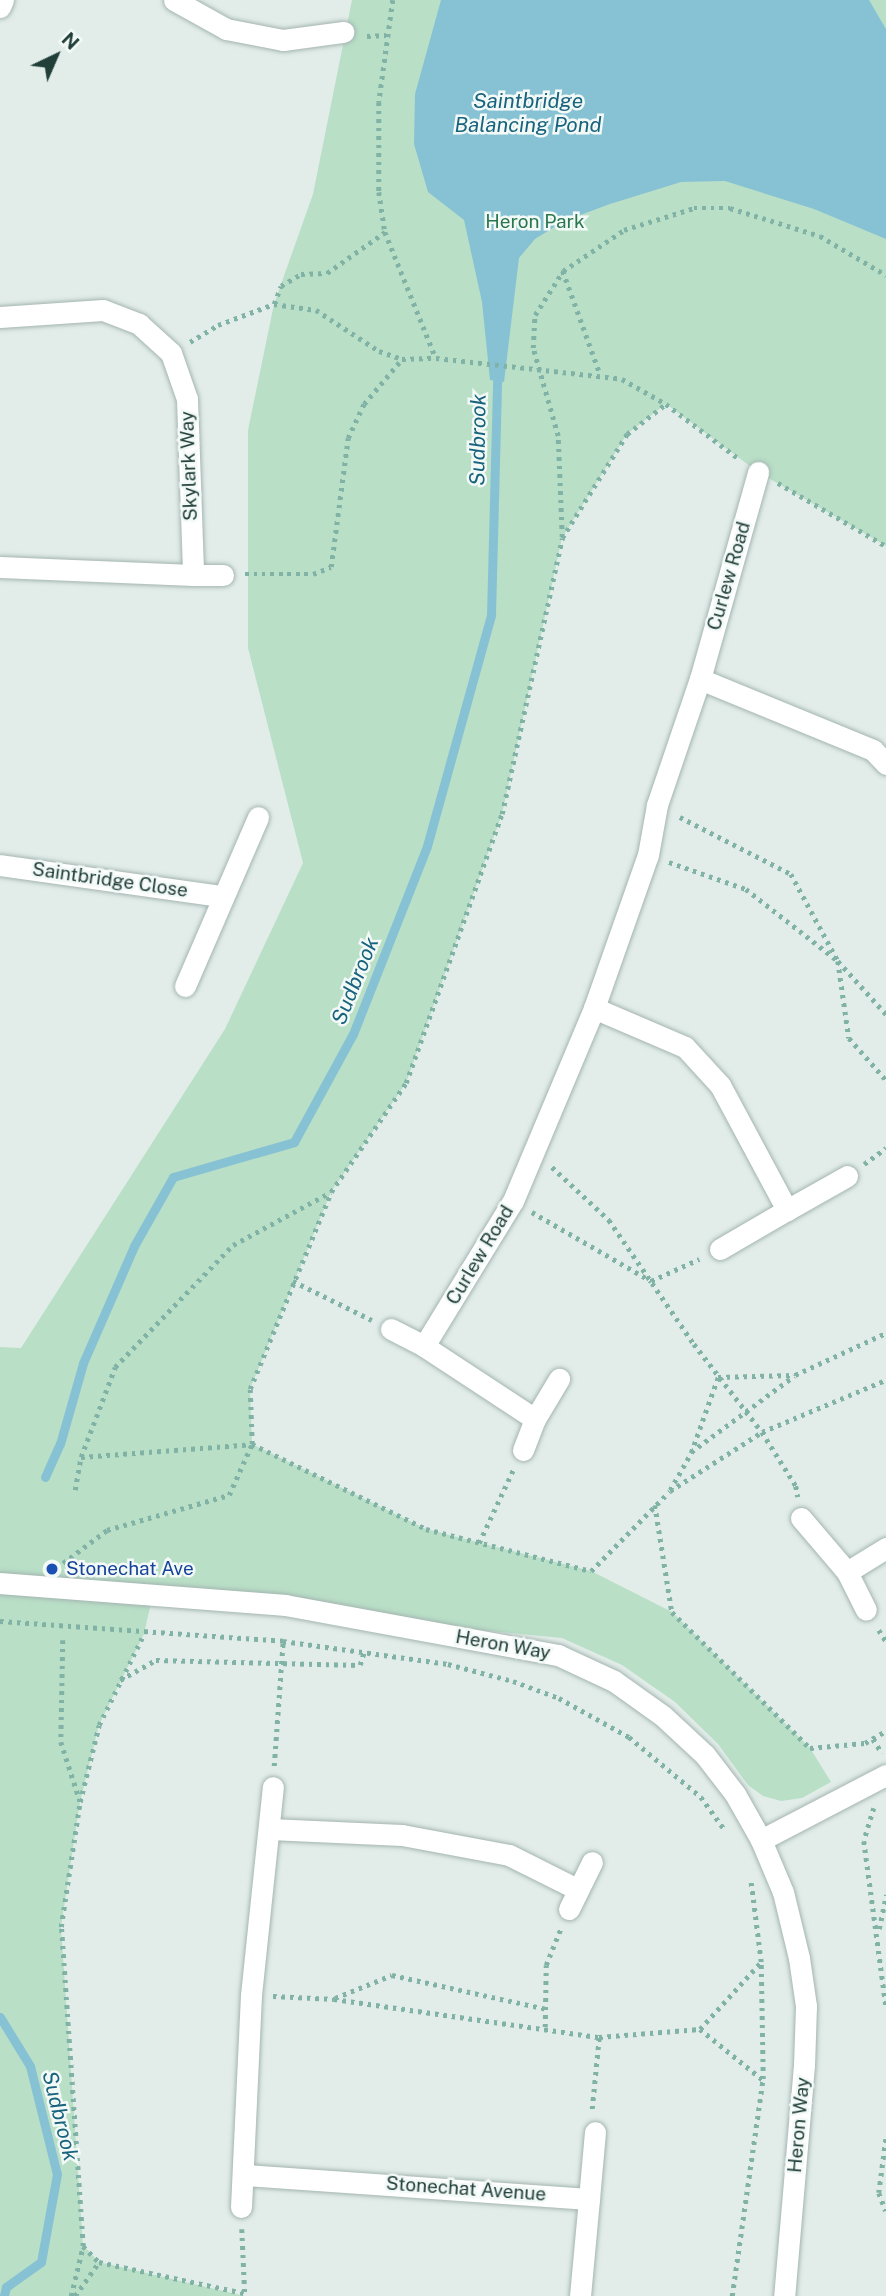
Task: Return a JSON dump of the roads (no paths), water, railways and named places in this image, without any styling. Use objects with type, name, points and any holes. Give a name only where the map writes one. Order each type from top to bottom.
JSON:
[{"type":"street","points":[[0,7],[3,0]]},
{"type":"street","points":[[174,0],[226,29],[283,40],[343,32]]},
{"type":"street","name":"Skylark Way","points":[[0,317],[103,310],[139,324],[171,353],[187,399],[192,575]]},
{"type":"street","name":"Curlew Road","points":[[424,1346],[513,1201],[594,1008],[648,855],[657,805],[700,679],[758,472]]},
{"type":"street","points":[[0,567],[223,575]]},
{"type":"street","points":[[700,679],[873,751],[886,764]]},
{"type":"street","points":[[185,986],[221,895],[258,817]]},
{"type":"street","name":"Saintbridge Close","points":[[0,865],[221,895]]},
{"type":"street","points":[[594,1008],[685,1047],[720,1085],[787,1210]]},
{"type":"street","points":[[720,1249],[847,1176]]},
{"type":"street","points":[[391,1329],[424,1346],[534,1419]]},
{"type":"street","points":[[523,1450],[534,1419],[559,1379]]},
{"type":"street","points":[[801,1518],[847,1572],[866,1610]]},
{"type":"street","points":[[847,1572],[886,1548]]},
{"type":"street","name":"Heron Way","points":[[0,1583],[285,1605],[558,1654],[614,1681],[663,1716],[705,1755],[735,1794],[761,1840],[783,1892],[806,2006],[784,2296]]},
{"type":"street","points":[[761,1840],[885,1770]]},
{"type":"street","points":[[241,2207],[245,2175],[251,1995],[273,1787]]},
{"type":"street","points":[[270,1829],[402,1835],[509,1855],[575,1888]]},
{"type":"street","points":[[569,1909],[575,1888],[592,1861]]},
{"type":"street","points":[[580,2296],[596,2132]]},
{"type":"street","name":"Stonechat Avenue","points":[[245,2175],[589,2199]]},
{"type":"water","name":"Saintbridge Balancing Pond","points":[[441,0],[869,0],[886,29],[886,239],[814,209],[725,181],[681,182],[610,204],[564,221],[535,239],[519,258],[504,382],[490,380],[482,302],[464,220],[428,192],[414,144],[415,94]]},
{"type":"waterway","name":"Sudbrook","points":[[45,1477],[60,1444],[83,1363],[134,1246],[173,1177],[294,1142],[353,1034],[427,846],[491,615],[497,381]]},
{"type":"waterway","name":"Sudbrook","points":[[0,2017],[30,2066],[57,2174],[41,2262],[6,2287],[4,2296]]},
{"type":"place","name":"Stonechat Ave","points":[[52,1569]]},
{"type":"park label","name":"Heron Park","points":[[535,222]]}]
